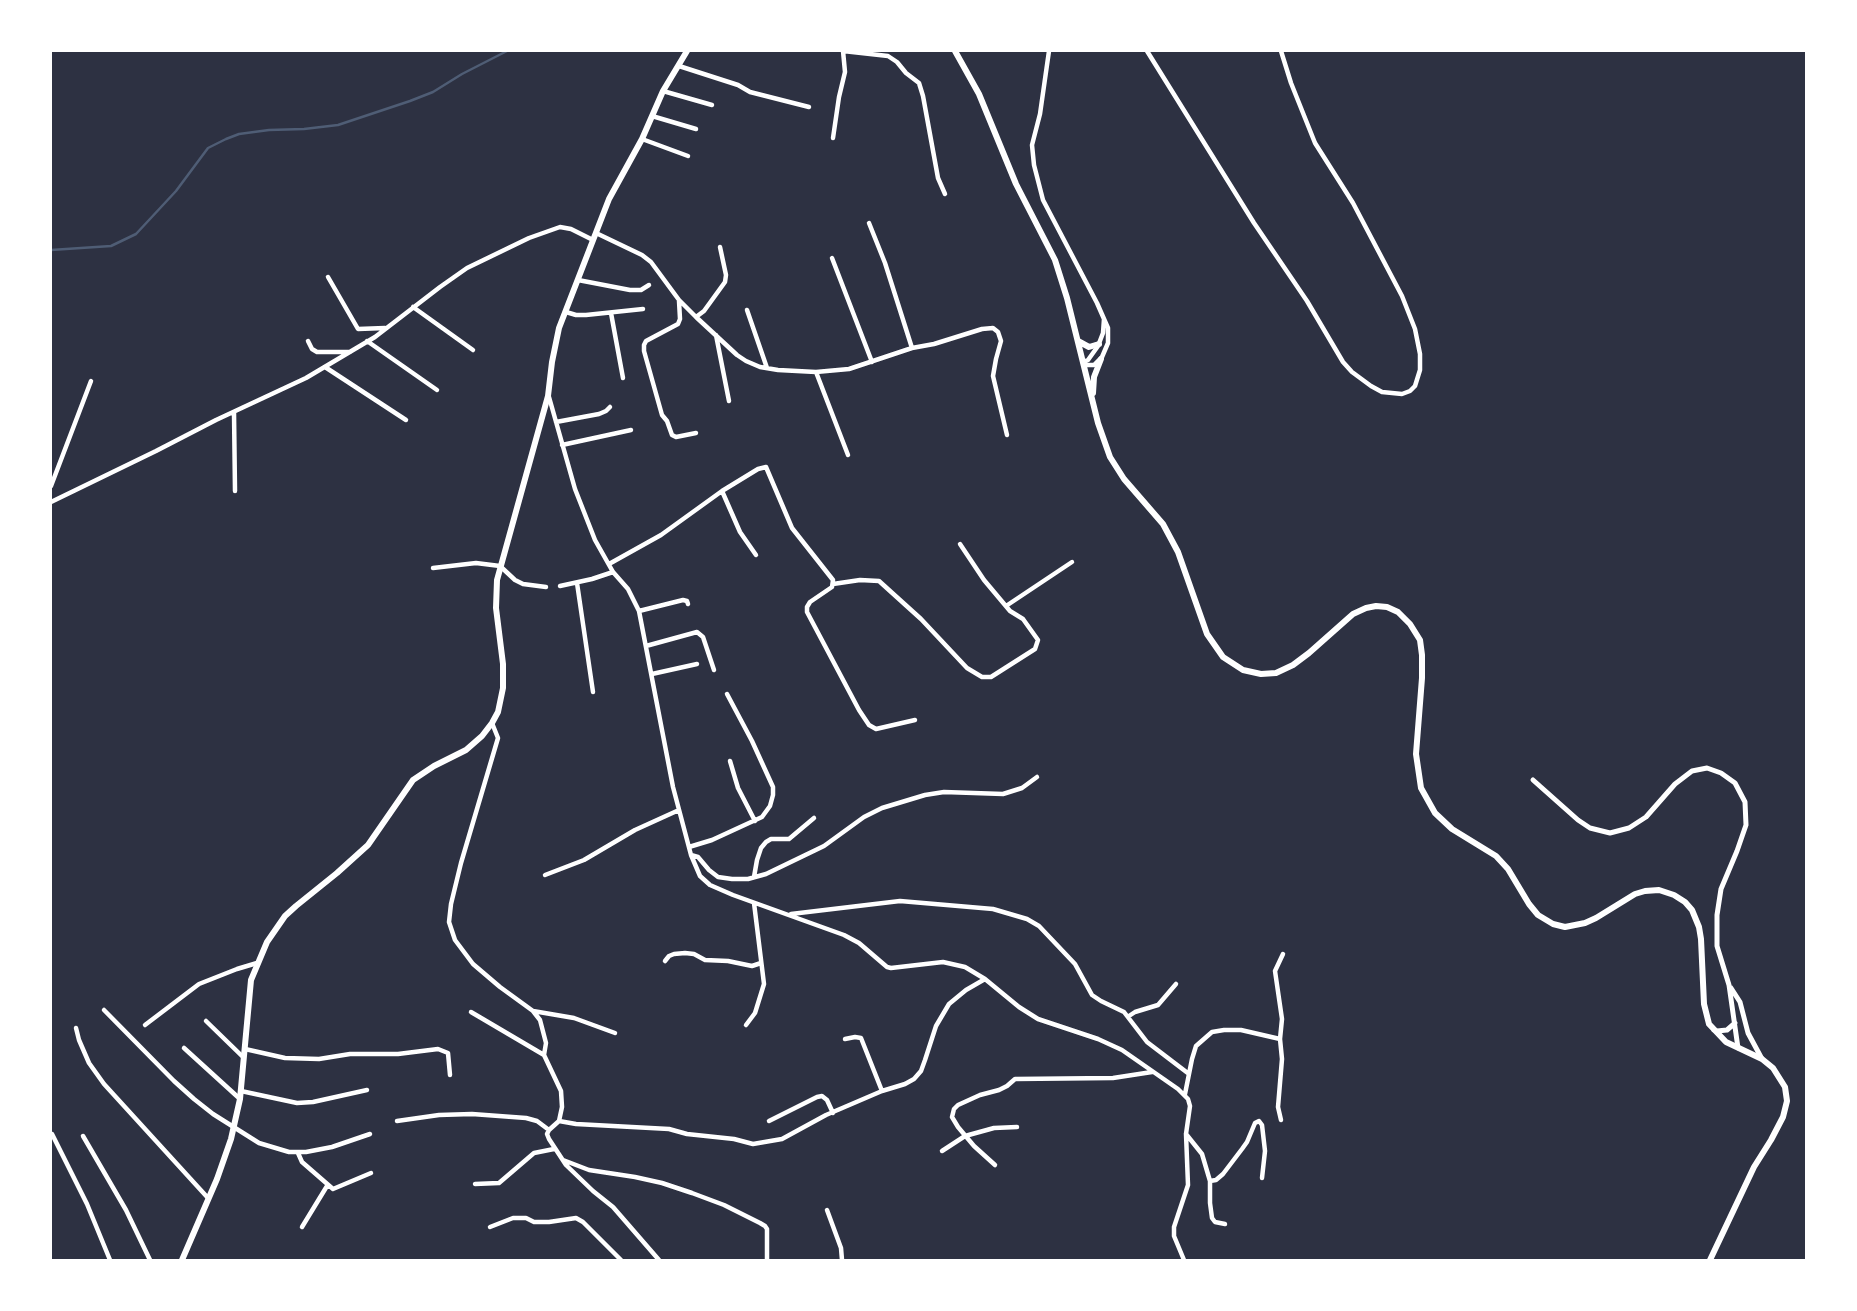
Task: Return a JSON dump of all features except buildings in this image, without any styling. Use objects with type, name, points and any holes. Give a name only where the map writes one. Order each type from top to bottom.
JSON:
[{"type":"main road","points":[[182,1260],[223,1163],[234,1127],[240,1095],[251,980],[267,942],[285,916],[368,845],[413,780],[433,766],[466,750],[482,736],[498,712],[503,688],[503,664],[496,591],[500,566],[548,396],[559,328],[616,185],[642,139],[663,91],[687,51]]},
{"type":"main road","points":[[955,51],[979,94],[1016,184],[1055,260],[1098,423],[1110,457],[1124,479],[1153,510],[1168,532],[1178,552],[1207,634],[1223,657],[1242,670],[1261,674],[1276,673],[1293,665],[1353,614],[1376,606],[1398,612],[1420,640],[1422,678],[1416,754],[1421,788],[1435,813],[1452,829],[1496,856],[1508,869],[1538,915],[1553,924],[1565,926],[1585,923],[1645,891],[1667,892],[1685,902],[1692,910],[1701,939],[1704,1004],[1709,1024],[1726,1042],[1762,1059],[1773,1068],[1785,1087],[1787,1101],[1772,1140],[1754,1167],[1710,1260]]},
{"type":"main road","points":[[1077,340],[1089,348],[1099,344]]},
{"type":"main road","points":[[1093,402],[1094,377],[1101,359]]},
{"type":"street","points":[[832,138],[845,72],[843,51],[888,56],[919,83],[938,178],[945,194]]},
{"type":"street","points":[[1049,51],[1040,114],[1032,145],[1034,165],[1044,200],[1107,324],[1109,334],[1101,359],[1091,366],[1082,362]]},
{"type":"street","points":[[1147,51],[1343,362],[1352,372],[1382,392],[1402,394],[1415,386],[1421,363],[1410,313],[1353,202],[1315,143],[1293,89],[1282,51]]},
{"type":"street","points":[[679,66],[738,85],[750,92],[808,107]]},
{"type":"street","points":[[663,91],[712,106]]},
{"type":"street","points":[[652,116],[696,129]]},
{"type":"street","points":[[642,139],[688,156]]},
{"type":"street","points":[[869,223],[885,263],[912,348]]},
{"type":"street","points":[[51,502],[325,367],[386,328],[467,268],[529,238],[565,227],[642,255],[651,262],[679,300],[696,317],[753,365],[778,370],[816,372],[849,369],[912,348],[992,328],[998,332],[1001,341],[993,376],[1007,435]]},
{"type":"street","points":[[696,317],[704,311],[725,282],[720,247]]},
{"type":"street","points":[[832,258],[872,362]]},
{"type":"street","points":[[328,276],[358,328],[386,328]]},
{"type":"street","points":[[579,280],[631,290],[641,290],[649,285]]},
{"type":"street","points":[[679,300],[678,324],[646,341],[644,351],[662,415],[672,435],[676,437],[696,433]]},
{"type":"street","points":[[413,307],[473,350]]},
{"type":"street","points":[[566,312],[586,316],[643,309]]},
{"type":"street","points":[[747,310],[767,368]]},
{"type":"street","points":[[611,313],[623,378]]},
{"type":"street","points":[[1082,362],[1091,356],[1099,344],[1104,318]]},
{"type":"street","points":[[716,334],[729,401]]},
{"type":"street","points":[[308,341],[317,352],[351,352]]},
{"type":"street","points":[[367,341],[437,390]]},
{"type":"street","points":[[325,367],[406,420]]},
{"type":"street","points":[[816,372],[848,455]]},
{"type":"street","points":[[51,486],[91,381]]},
{"type":"street","points":[[548,396],[575,489],[594,540],[613,572],[628,589],[639,611],[673,788],[688,847],[703,879],[721,890],[851,939],[891,968],[943,962],[975,972],[1007,999],[1038,1019],[1122,1050],[1178,1088],[1190,1106],[1186,1134],[1188,1185],[1174,1227],[1174,1236],[1184,1260]]},
{"type":"street","points":[[556,422],[599,414],[610,407]]},
{"type":"street","points":[[234,412],[235,491]]},
{"type":"street","points":[[562,445],[631,430]]},
{"type":"street","points":[[609,564],[651,542],[722,491],[766,467],[792,528],[829,573],[833,584],[831,589],[810,602],[807,612],[859,710],[869,725],[876,729],[915,720]]},
{"type":"street","points":[[722,491],[740,532],[756,555]]},
{"type":"street","points":[[833,584],[860,580],[879,582],[922,619],[967,668],[978,676],[991,677],[1035,649],[1038,644],[1023,619],[1010,611],[984,580],[960,544]]},
{"type":"street","points":[[1006,606],[1072,562]]},
{"type":"street","points":[[433,568],[476,563],[500,566],[523,584],[546,587]]},
{"type":"street","points":[[560,586],[613,572]]},
{"type":"street","points":[[577,583],[593,692]]},
{"type":"street","points":[[639,611],[683,600],[688,604]]},
{"type":"street","points":[[646,646],[697,632],[703,637],[714,670]]},
{"type":"street","points":[[652,674],[697,664]]},
{"type":"street","points":[[688,847],[712,840],[762,817],[774,795],[773,787],[727,694]]},
{"type":"street","points":[[492,723],[498,738],[461,863],[449,922],[455,940],[473,964],[533,1011],[543,1027],[546,1043],[544,1055]]},
{"type":"street","points":[[730,761],[738,788],[755,821]]},
{"type":"street","points":[[1533,780],[1578,820],[1590,828],[1610,833],[1629,828],[1646,817],[1675,784],[1692,771],[1707,768],[1721,773],[1735,783],[1745,802],[1746,825],[1721,889],[1717,915],[1717,946],[1729,985],[1738,1048]]},
{"type":"street","points":[[691,855],[698,857],[718,877],[754,878],[824,846],[864,817],[882,808],[944,792],[1003,794],[1022,788],[1037,777]]},
{"type":"street","points":[[545,875],[603,851],[635,830],[679,810]]},
{"type":"street","points":[[754,878],[757,860],[766,842],[771,839],[789,839],[814,818]]},
{"type":"street","points":[[787,914],[900,901],[993,909],[1027,919],[1039,926],[1075,964],[1092,995],[1128,1016],[1147,1042],[1189,1074]]},
{"type":"street","points":[[746,1025],[755,1013],[764,985],[754,902]]},
{"type":"street","points":[[665,961],[668,956],[685,953],[712,961],[752,966],[761,963]]},
{"type":"street","points":[[1281,1120],[1278,1107],[1282,1019],[1275,971],[1283,954]]},
{"type":"street","points":[[145,1025],[199,984],[257,963]]},
{"type":"street","points":[[559,1121],[576,1125],[669,1129],[753,1144],[782,1139],[832,1113],[914,1079],[925,1060],[936,1026],[949,1003],[985,979]]},
{"type":"street","points":[[1128,1016],[1158,1005],[1175,985]]},
{"type":"street","points":[[1729,985],[1740,1002],[1748,1033],[1762,1059]]},
{"type":"street","points":[[104,1010],[174,1082],[213,1114],[259,1143],[298,1153],[332,1147],[370,1134]]},
{"type":"street","points":[[533,1011],[573,1018],[615,1032]]},
{"type":"street","points":[[471,1012],[544,1055],[561,1091],[559,1121],[547,1134],[554,1149],[593,1191],[612,1207],[659,1260]]},
{"type":"street","points":[[206,1021],[244,1057]]},
{"type":"street","points":[[1714,1030],[1727,1030],[1735,1023]]},
{"type":"street","points":[[76,1028],[89,1063],[104,1084],[209,1198]]},
{"type":"street","points":[[1185,1095],[1196,1046],[1212,1031],[1241,1030],[1280,1039]]},
{"type":"street","points":[[1738,1048],[1748,1033]]},
{"type":"street","points":[[845,1039],[861,1038],[882,1091]]},
{"type":"street","points":[[184,1048],[240,1095],[297,1103],[367,1090]]},
{"type":"street","points":[[244,1048],[285,1058],[308,1059],[438,1049],[448,1054],[450,1075]]},
{"type":"street","points":[[995,1166],[965,1136],[952,1117],[954,1109],[966,1101],[999,1090],[1015,1079],[1113,1078],[1153,1072]]},
{"type":"street","points":[[769,1121],[822,1096],[827,1100],[832,1113]]},
{"type":"street","points":[[397,1121],[472,1114],[526,1118],[537,1121],[549,1130]]},
{"type":"street","points":[[1210,1181],[1223,1174],[1247,1142],[1255,1122],[1258,1121],[1262,1125],[1265,1151],[1262,1178]]},
{"type":"street","points":[[942,1151],[965,1136],[994,1128],[1017,1127]]},
{"type":"street","points":[[52,1134],[110,1260]]},
{"type":"street","points":[[1186,1134],[1202,1154],[1210,1181],[1212,1218],[1215,1222],[1225,1224]]},
{"type":"street","points":[[83,1136],[126,1210],[150,1260]]},
{"type":"street","points":[[475,1184],[499,1183],[534,1153],[554,1149]]},
{"type":"street","points":[[298,1153],[302,1162],[333,1189],[371,1173]]},
{"type":"street","points":[[563,1160],[589,1170],[672,1186],[724,1205],[767,1229],[768,1260]]},
{"type":"street","points":[[302,1227],[327,1186]]},
{"type":"street","points":[[827,1210],[842,1250],[842,1260]]},
{"type":"street","points":[[490,1227],[513,1218],[549,1222],[576,1218],[621,1260]]},
{"type":"waterway","points":[[51,250],[111,246],[136,234],[176,191],[208,148],[226,139],[239,134],[269,130],[338,125],[433,92],[507,51]]}]
